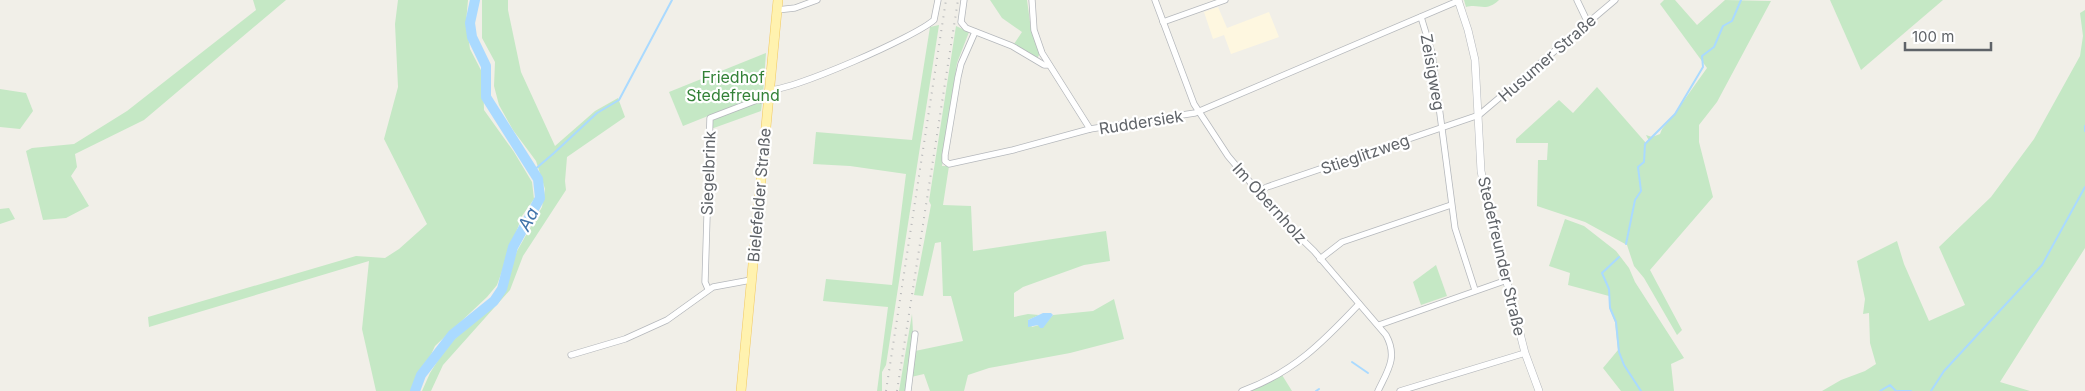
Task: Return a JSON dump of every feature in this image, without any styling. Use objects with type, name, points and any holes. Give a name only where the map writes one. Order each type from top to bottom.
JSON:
[{"type":"main road","name":"Bielefelder Straße","points":[[741,391],[778,0]]},
{"type":"street","points":[[777,10],[795,8],[817,0]]},
{"type":"street","points":[[769,90],[813,78],[856,60],[924,27],[934,20],[938,0]]},
{"type":"street","points":[[964,0],[961,22],[966,28],[1012,46],[1044,65],[1049,65]]},
{"type":"street","points":[[1032,0],[1034,30],[1049,65],[1090,130]]},
{"type":"street","name":"Im Obernholz","points":[[1155,0],[1198,112],[1228,156],[1258,192],[1379,325],[1391,343],[1393,355],[1378,391]]},
{"type":"street","points":[[1163,22],[1224,0]]},
{"type":"street","points":[[1577,0],[1588,23]]},
{"type":"street","name":"Husumer Straße","points":[[1476,116],[1615,0]]},
{"type":"street","name":"Ruddersiek","points":[[975,32],[961,64],[958,77],[945,155],[947,162],[953,164],[1090,130],[1198,112],[1456,1]]},
{"type":"street","name":"Stedefreunder Straße","points":[[1456,1],[1468,31],[1475,60],[1476,116],[1485,191],[1525,353],[1539,391]]},
{"type":"street","name":"Zeisigweg","points":[[1421,17],[1431,48],[1458,241],[1476,290]]},
{"type":"street","name":"Siegelbrink","points":[[708,289],[705,282],[710,118],[757,100],[768,100]]},
{"type":"street","name":"Stieglitzweg","points":[[1258,192],[1267,187],[1476,116]]},
{"type":"street","points":[[1320,260],[1342,242],[1452,205]]},
{"type":"street","points":[[572,355],[625,339],[667,320],[708,289],[752,280]]},
{"type":"street","points":[[1379,325],[1507,280]]},
{"type":"street","points":[[1242,391],[1271,379],[1293,366],[1326,339],[1359,304]]},
{"type":"street","points":[[908,391],[915,334]]},
{"type":"street","points":[[1400,391],[1525,353]]},
{"type":"shaded area","points":[[1218,7],[1227,28],[1269,12],[1279,37],[1231,54],[1224,35],[1213,39],[1204,12]]},
{"type":"green space","points":[[253,0],[286,0],[144,120],[75,154],[77,167],[71,176],[89,206],[66,218],[43,220],[26,151],[32,148],[74,144],[127,111],[256,10]]},
{"type":"green space","points":[[398,0],[468,0],[466,22],[470,49],[483,74],[484,110],[514,152],[532,182],[534,199],[522,216],[497,285],[487,297],[435,346],[414,391],[376,391],[362,329],[369,261],[149,327],[148,317],[356,256],[385,258],[399,249],[427,224],[384,139],[398,87],[395,24]]},
{"type":"green space","points":[[482,0],[508,0],[508,10],[521,72],[555,146],[595,111],[618,98],[625,117],[567,157],[566,190],[523,256],[510,290],[443,365],[431,391],[422,391],[430,373],[447,346],[501,296],[517,251],[542,207],[545,189],[536,161],[513,130],[499,105],[494,86],[495,62],[482,38]]},
{"type":"green space","points":[[990,0],[1027,0],[1031,29],[1040,53],[1037,59],[1014,44],[1022,32],[1002,18]]},
{"type":"green space","points":[[1464,0],[1499,0],[1486,7],[1466,7]]},
{"type":"green space","points":[[1664,0],[1675,0],[1697,25],[1725,0],[1771,1],[1717,102],[1699,125],[1699,142],[1713,197],[1650,270],[1682,330],[1677,335],[1644,278],[1634,266],[1627,245],[1585,222],[1537,206],[1538,160],[1547,160],[1548,143],[1516,143],[1516,139],[1559,100],[1573,113],[1597,87],[1646,143],[1649,141],[1646,135],[1652,137],[1660,134],[1707,68],[1660,4]]},
{"type":"green space","points":[[1830,0],[1943,0],[1861,70]]},
{"type":"green space","points":[[2085,10],[2085,248],[2000,382],[2030,391],[1822,391],[1876,364],[1870,343],[1869,313],[1863,314],[1865,299],[1857,261],[1897,241],[1904,264],[1929,321],[1965,305],[1939,247],[1991,197],[2034,139],[2080,56],[2083,36],[2080,13]]},
{"type":"green space","points":[[939,25],[886,365],[882,372],[882,391],[877,391],[888,307],[823,301],[826,279],[892,285],[906,174],[850,166],[813,164],[816,132],[912,140],[930,27]]},
{"type":"green space","points":[[956,26],[969,32],[957,63],[942,166],[949,166],[943,205],[971,206],[973,251],[1106,231],[1110,261],[1084,265],[1023,287],[1014,293],[1014,317],[1028,314],[1039,315],[1028,320],[1032,327],[1046,323],[1053,315],[1093,311],[1114,299],[1124,339],[1070,353],[989,368],[968,375],[964,391],[930,391],[924,374],[911,377],[915,351],[963,341],[951,296],[943,296],[941,242],[935,243],[923,296],[914,295],[931,205],[929,201]]},
{"type":"green space","name":"Friedhof Stedefreund","points":[[766,53],[763,94],[683,126],[669,92]]},
{"type":"green space","points":[[0,89],[26,93],[33,111],[20,129],[0,127]]},
{"type":"green space","points":[[756,102],[762,103],[761,111],[711,129],[711,120]]},
{"type":"green space","points":[[9,208],[15,219],[0,224],[0,209]]},
{"type":"green space","points":[[1565,219],[1584,226],[1616,251],[1629,268],[1635,282],[1684,358],[1671,364],[1674,391],[1621,391],[1603,368],[1618,350],[1615,322],[1610,310],[1609,296],[1568,285],[1570,273],[1549,266]]},
{"type":"green space","points":[[1436,265],[1447,296],[1421,305],[1413,282]]},
{"type":"green space","points":[[912,314],[913,332],[906,391],[899,391]]},
{"type":"green space","points":[[1282,375],[1292,391],[1249,391]]},
{"type":"water","points":[[1043,313],[1051,313],[1053,315],[1043,328],[1040,328],[1038,325],[1028,327],[1028,320]]},
{"type":"waterway","name":"Aa","points":[[415,391],[421,375],[452,335],[494,301],[502,289],[513,247],[540,198],[538,179],[486,97],[486,66],[472,37],[470,23],[475,0]]},
{"type":"waterway","points":[[533,171],[597,113],[619,100],[672,0]]},
{"type":"waterway","points":[[1626,244],[1635,200],[1641,191],[1638,167],[1644,162],[1645,144],[1675,114],[1703,67],[1702,56],[1714,47],[1723,26],[1732,21],[1741,0]]},
{"type":"waterway","points":[[2085,126],[2085,131]]},
{"type":"waterway","points":[[1931,391],[1944,371],[2042,265],[2085,187]]},
{"type":"waterway","points":[[1619,257],[1602,273],[1609,289],[1610,308],[1616,322],[1619,352],[1624,365],[1641,391]]},
{"type":"waterway","points":[[1352,362],[1368,373]]},
{"type":"waterway","points":[[1880,391],[1890,385],[1896,391]]},
{"type":"waterway","points":[[1898,391],[1911,391]]},
{"type":"railway","points":[[886,391],[946,0]]},
{"type":"railway","points":[[897,391],[958,0]]}]
